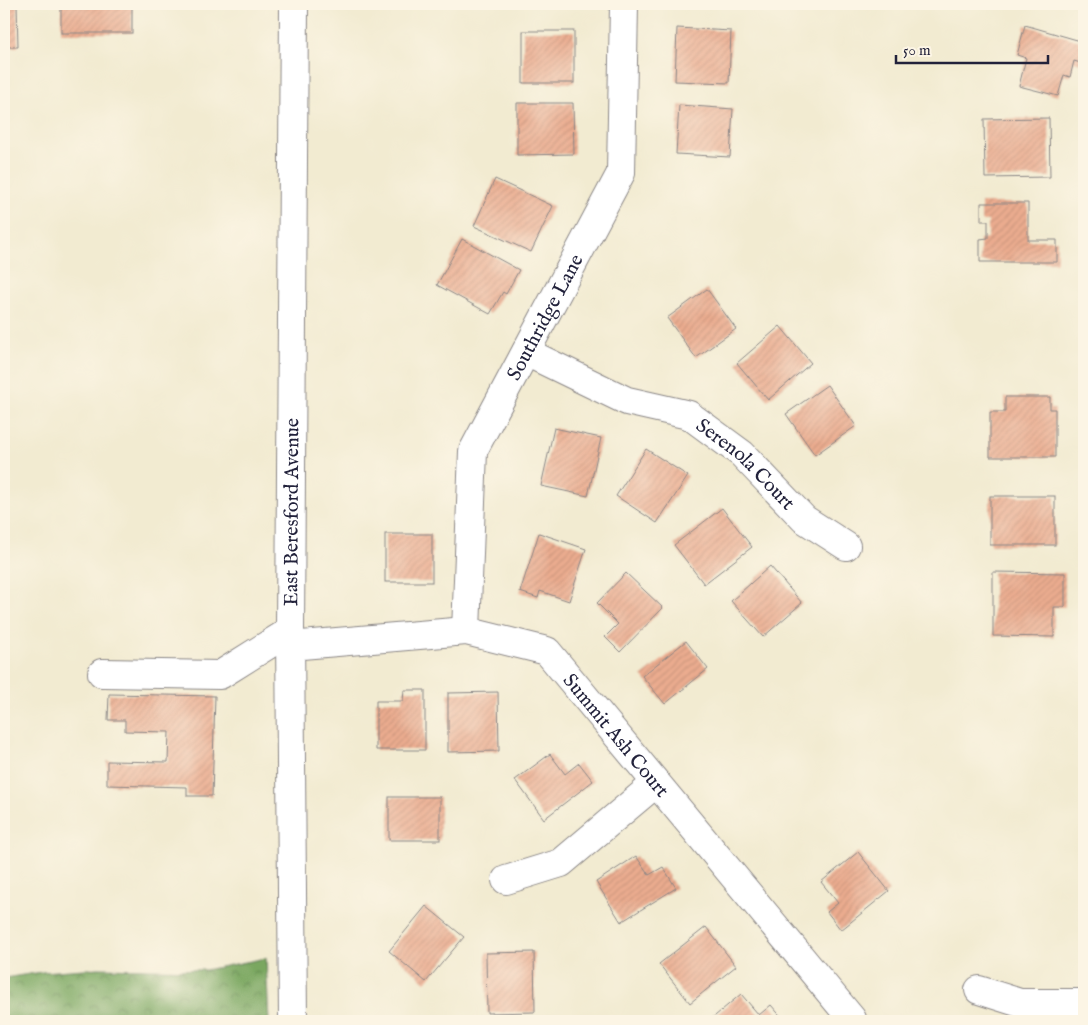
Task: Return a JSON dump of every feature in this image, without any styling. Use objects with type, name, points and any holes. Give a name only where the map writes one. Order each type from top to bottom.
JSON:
[{"type":"street","name":"East Beresford Avenue","points":[[293,1021],[290,639],[294,4]]},
{"type":"street","name":"Southridge Lane","points":[[466,632],[474,451],[621,172],[624,4]]},
{"type":"street","name":"Serenola Court","points":[[526,352],[627,401],[689,415],[742,454],[804,519],[846,546]]},
{"type":"street","name":"Summit Ash Court","points":[[290,639],[466,632],[547,651],[852,1019]]},
{"type":"street","points":[[102,673],[220,675],[290,639]]},
{"type":"street","points":[[506,880],[561,863],[656,783]]},
{"type":"street","points":[[979,990],[1020,1003],[1084,1002]]},
{"type":"green space","points":[[266,958],[269,1021],[4,1021],[4,978],[42,972],[98,968],[205,970]]},
{"type":"building","points":[[4,4],[17,4],[18,47],[4,47]]},
{"type":"building","points":[[61,4],[132,4],[132,33],[61,33]]},
{"type":"building","points":[[1025,25],[1084,42],[1084,64],[1074,61],[1070,77],[1064,75],[1058,96],[1019,86],[1026,58],[1017,55]]},
{"type":"building","points":[[677,28],[731,31],[729,83],[675,81]]},
{"type":"building","points":[[523,31],[574,31],[574,83],[523,83]]},
{"type":"building","points":[[517,103],[573,103],[574,154],[517,155]]},
{"type":"building","points":[[679,105],[733,109],[730,157],[676,154]]},
{"type":"building","points":[[1049,118],[1050,177],[985,178],[984,119]]},
{"type":"building","points":[[495,179],[553,206],[531,252],[474,226]]},
{"type":"building","points":[[981,203],[1028,203],[1028,240],[1057,240],[1057,262],[980,262],[980,239],[988,238],[988,221],[981,221]]},
{"type":"building","points":[[462,239],[519,270],[506,294],[503,292],[490,314],[437,285]]},
{"type":"building","points":[[707,289],[736,329],[696,358],[667,318]]},
{"type":"building","points":[[780,326],[811,363],[768,400],[737,363]]},
{"type":"building","points":[[827,385],[856,426],[815,455],[786,414]]},
{"type":"building","points":[[1005,397],[1050,397],[1050,409],[1055,409],[1055,457],[990,457],[990,412],[1005,412]]},
{"type":"building","points":[[554,428],[601,438],[588,496],[541,486]]},
{"type":"building","points":[[646,449],[688,476],[657,523],[616,496]]},
{"type":"building","points":[[990,496],[1055,496],[1055,545],[990,545]]},
{"type":"building","points":[[722,508],[752,547],[704,584],[674,545]]},
{"type":"building","points":[[539,533],[586,549],[569,601],[540,591],[538,598],[520,592]]},
{"type":"building","points":[[385,534],[432,534],[432,582],[385,582]]},
{"type":"building","points":[[770,566],[802,603],[763,637],[731,601]]},
{"type":"building","points":[[993,572],[1065,573],[1065,607],[1054,607],[1054,637],[993,636]]},
{"type":"building","points":[[626,573],[663,608],[620,652],[605,637],[618,624],[597,603]]},
{"type":"building","points":[[686,641],[708,669],[665,704],[642,676]]},
{"type":"building","points":[[404,690],[425,690],[425,750],[376,750],[376,701],[403,701]]},
{"type":"building","points":[[498,692],[499,751],[448,752],[448,693]]},
{"type":"building","points":[[109,694],[215,696],[212,796],[187,796],[187,787],[107,785],[107,761],[168,762],[169,732],[125,731],[125,720],[108,720]]},
{"type":"building","points":[[550,754],[565,774],[579,763],[593,781],[544,819],[515,780]]},
{"type":"building","points":[[389,797],[440,797],[440,840],[389,840]]},
{"type":"building","points":[[858,852],[889,891],[841,930],[827,912],[838,903],[821,882]]},
{"type":"building","points":[[636,856],[649,875],[663,867],[676,888],[621,922],[596,882]]},
{"type":"building","points":[[426,906],[464,937],[426,982],[389,951]]},
{"type":"building","points":[[706,927],[736,966],[690,1003],[659,964]]},
{"type":"building","points":[[534,952],[535,1012],[487,1013],[486,953]]},
{"type":"building","points":[[741,994],[759,1015],[771,1005],[784,1020],[709,1021]]}]
